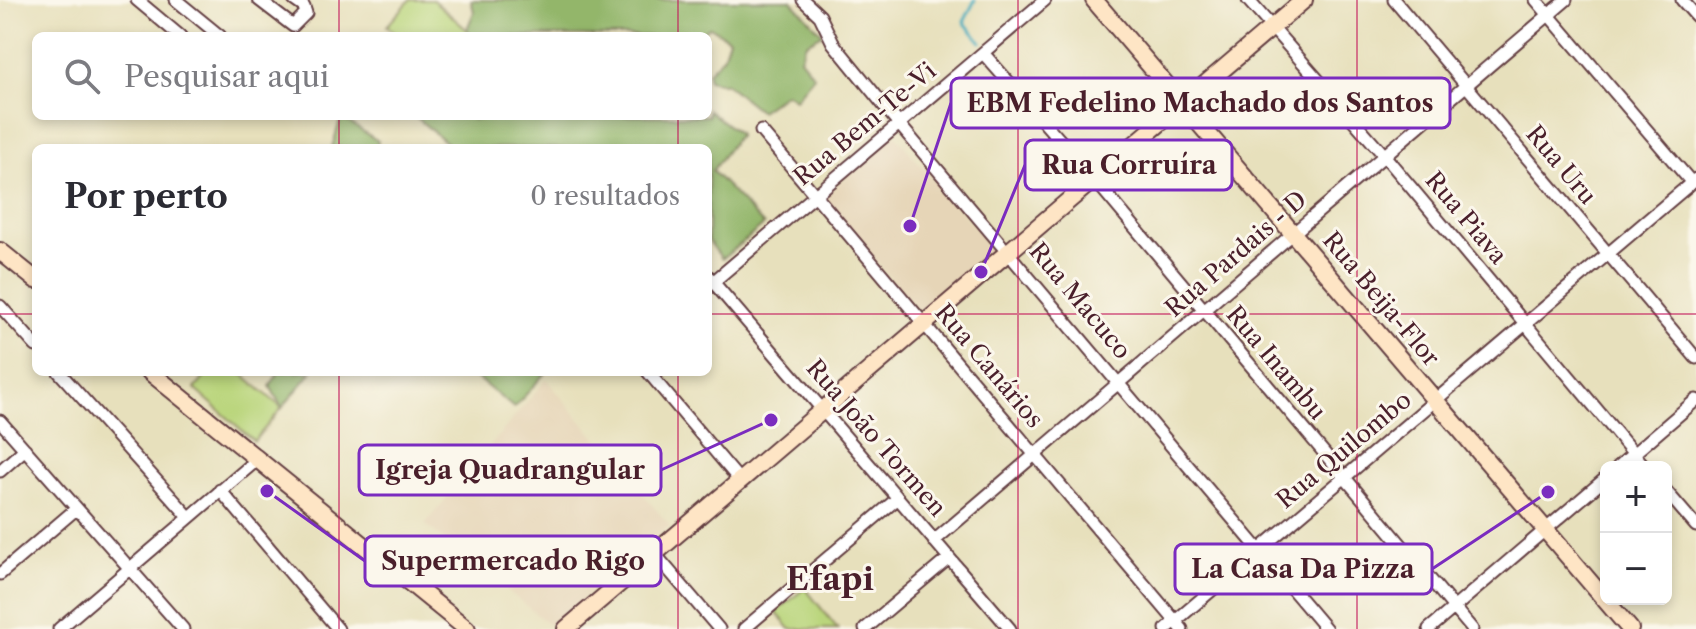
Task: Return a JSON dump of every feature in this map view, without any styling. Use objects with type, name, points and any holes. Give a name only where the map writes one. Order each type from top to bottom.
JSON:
[{"type":"street","points":[[137,0],[175,32]]},
{"type":"street","points":[[176,0],[215,32]]},
{"type":"street","points":[[259,0],[293,26],[306,13],[304,7],[294,0]]},
{"type":"street","name":"Rua Macuco","points":[[803,0],[820,16],[833,43],[899,124],[1326,629]]},
{"type":"street","name":"Rua Bem-Te-Vi","points":[[712,277],[815,195],[1045,0]]},
{"type":"street","name":"Rua Beija-Flor","points":[[1094,0],[1630,629]]},
{"type":"street","name":"Rua Piava","points":[[1248,0],[1384,155],[1640,461]]},
{"type":"street","points":[[566,629],[1304,0]]},
{"type":"street","name":"Rua Uru","points":[[1394,0],[1696,358]]},
{"type":"street","points":[[1536,0],[1694,181]]},
{"type":"street","name":"Rua Pardais - D","points":[[934,541],[1566,0]]},
{"type":"street","points":[[1682,0],[1696,16]]},
{"type":"street","name":"Rua Inambu","points":[[983,53],[1095,180],[1472,629]]},
{"type":"street","name":"Rua Canários","points":[[761,131],[1175,626]]},
{"type":"street","name":"Rua Quilombo","points":[[1175,626],[1259,550],[1694,181]]},
{"type":"street","points":[[2,258],[32,277]]},
{"type":"street","name":"Rua João Tormen","points":[[712,281],[1010,629]]},
{"type":"street","points":[[0,306],[32,342]]},
{"type":"street","points":[[63,376],[189,517]]},
{"type":"street","points":[[155,376],[467,629]]},
{"type":"street","points":[[651,376],[741,482]]},
{"type":"street","points":[[1625,461],[1696,400]]},
{"type":"street","points":[[0,421],[183,629]]},
{"type":"street","points":[[0,471],[25,449]]},
{"type":"street","points":[[59,629],[258,459]]},
{"type":"street","points":[[1429,629],[1600,483]]},
{"type":"street","points":[[220,490],[338,629]]},
{"type":"street","points":[[744,629],[898,498]]},
{"type":"street","points":[[1672,498],[1696,526]]},
{"type":"street","points":[[0,574],[76,509]]},
{"type":"street","points":[[655,554],[719,629]]},
{"type":"street","points":[[865,629],[949,558]]},
{"type":"shaded area","points":[[895,135],[997,254],[924,317],[822,198]]},
{"type":"shaded area","points":[[546,379],[670,526],[551,626],[425,524]]},
{"type":"green space","points":[[410,0],[433,0],[470,32],[394,32],[387,26]]},
{"type":"green space","points":[[471,0],[791,0],[823,34],[806,43],[800,58],[814,76],[795,99],[786,93],[760,111],[726,84],[712,81],[712,68],[723,57],[729,39],[710,27],[702,32],[469,32],[467,29],[474,12]]},
{"type":"green space","points":[[712,113],[739,134],[712,171],[712,144],[447,144],[420,120],[712,120]]},
{"type":"green space","points":[[340,120],[346,120],[378,141],[378,144],[333,144]]},
{"type":"green space","points":[[712,171],[764,225],[722,259],[712,245]]},
{"type":"green space","points":[[206,376],[245,376],[282,408],[254,441],[195,389]]},
{"type":"green space","points":[[276,376],[309,376],[282,408],[270,386]]},
{"type":"green space","points":[[474,376],[542,376],[514,408]]},
{"type":"green space","points":[[805,588],[838,629],[790,629],[776,612]]},
{"type":"waterway","points":[[975,0],[964,22],[981,42]]},
{"type":"place","name":"EBM Fedelino Machado dos Santos","points":[[910,226]]},
{"type":"place","name":"Rua Corruíra","points":[[981,272]]},
{"type":"place","name":"Igreja Quadrangular","points":[[771,420]]},
{"type":"place","name":"Supermercado Rigo","points":[[267,491]]},
{"type":"place","name":"La Casa Da Pizza","points":[[1548,492]]},
{"type":"district","name":"Efapi","points":[[830,579]]}]
